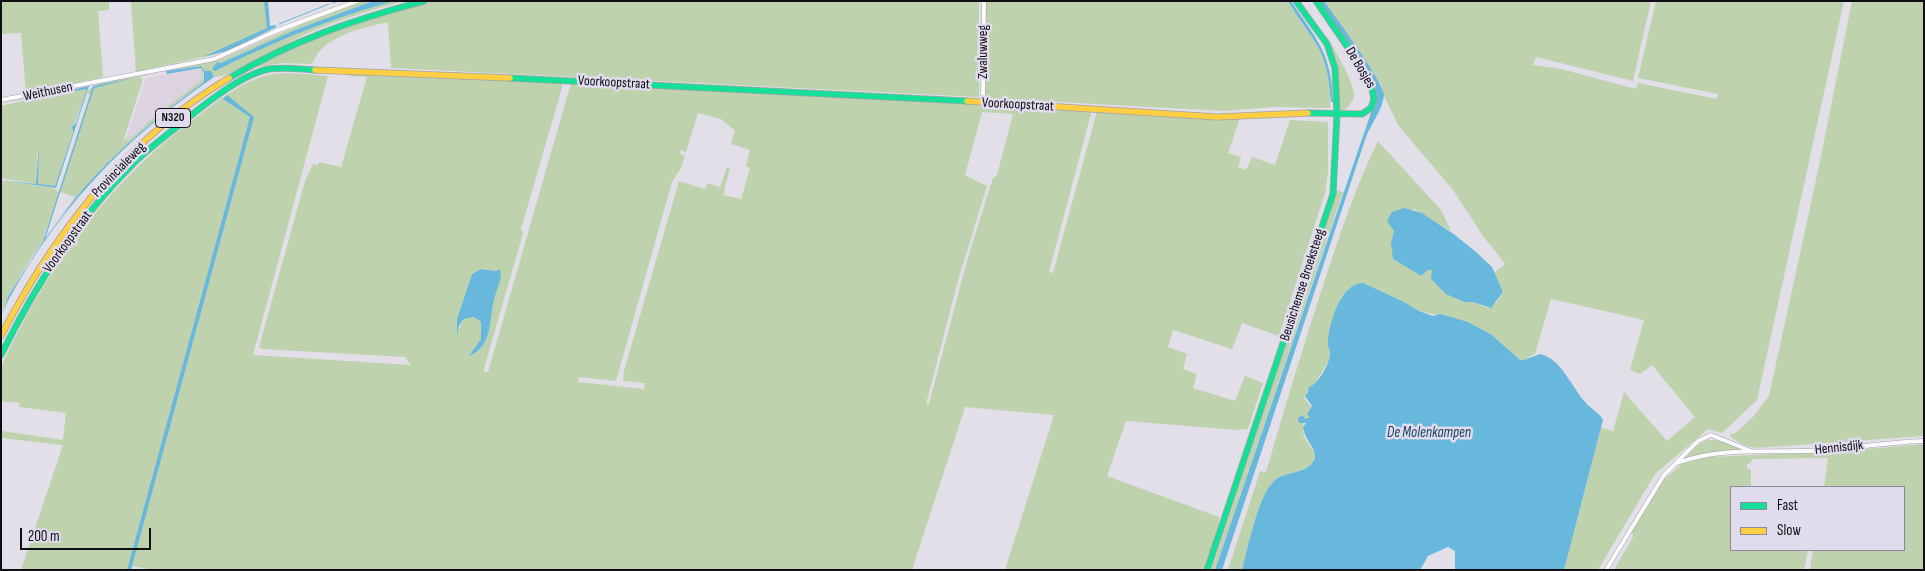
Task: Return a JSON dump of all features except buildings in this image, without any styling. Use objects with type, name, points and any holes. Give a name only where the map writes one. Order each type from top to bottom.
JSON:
[{"type":"main road","name":"Provincialeweg","points":[[1,336],[25,290],[73,220],[114,170],[164,125],[238,73],[298,42],[355,19],[424,1]]},
{"type":"main road","name":"Beusichemse Broeksteeg","points":[[1208,570],[1333,194],[1337,75],[1332,54],[1322,36],[1296,1]]},
{"type":"main road","name":"De Bosjes","points":[[1316,1],[1375,89],[1374,104],[1367,111],[1337,114]]},
{"type":"main road","name":"Voorkoopstraat","points":[[1,355],[35,288],[56,254],[101,197],[132,164],[204,105],[251,75],[270,69],[358,70],[1217,117],[1282,113],[1337,114]]},
{"type":"street","name":"Weithusen","points":[[1,100],[214,59],[276,31],[357,1]]},
{"type":"street","name":"Zwaluwweg","points":[[983,103],[984,1]]},
{"type":"street","name":"Hennisdijk","points":[[1606,570],[1664,475],[1690,448],[1708,435],[1722,438],[1753,452]]},
{"type":"street","name":"Hennisdijk","points":[[1677,463],[1705,455],[1829,450],[1894,442],[1924,441]]},
{"type":"shaded area","points":[[200,68],[204,81],[154,119],[124,145],[146,78]]},
{"type":"green space","points":[[1,1],[109,1],[109,10],[98,11],[103,77],[26,94],[21,33],[1,34]]},
{"type":"green space","points":[[131,1],[266,1],[269,30],[216,54],[136,72]]},
{"type":"green space","points":[[364,1],[373,1],[298,29],[221,63],[217,62],[212,69],[283,37],[382,1],[404,1],[355,15],[308,33],[246,66],[222,76],[214,77],[211,71],[205,71],[201,66],[166,71],[222,59],[324,14]]},
{"type":"green space","points":[[433,1],[979,1],[979,97],[391,68],[388,22],[355,31],[334,40],[324,46],[312,64],[282,63],[253,68],[325,34]]},
{"type":"green space","points":[[985,1],[1288,1],[1314,39],[1325,62],[1330,90],[1330,108],[1274,107],[1224,111],[984,98]]},
{"type":"green space","points":[[1324,1],[1651,1],[1633,81],[1536,57],[1533,65],[1561,69],[1636,89],[1638,83],[1717,99],[1718,94],[1638,78],[1656,1],[1844,1],[1757,400],[1722,433],[1708,429],[1655,474],[1598,570],[1564,570],[1601,428],[1613,431],[1624,392],[1667,441],[1695,417],[1652,365],[1640,374],[1630,370],[1644,320],[1551,299],[1535,354],[1520,360],[1492,335],[1468,322],[1419,311],[1404,302],[1390,297],[1342,295],[1328,341],[1329,360],[1314,385],[1307,390],[1308,393],[1304,398],[1312,408],[1307,412],[1310,417],[1306,419],[1303,416],[1303,433],[1314,452],[1315,458],[1308,467],[1281,476],[1270,486],[1260,508],[1242,570],[1228,570],[1260,471],[1266,472],[1310,325],[1344,224],[1378,141],[1441,210],[1451,231],[1414,209],[1392,228],[1394,231],[1393,259],[1421,276],[1428,270],[1432,270],[1432,281],[1464,302],[1473,302],[1488,308],[1497,302],[1503,292],[1494,273],[1505,264],[1483,236],[1453,190],[1398,125],[1384,96],[1382,86]]},
{"type":"green space","points":[[1852,1],[1924,1],[1924,436],[1757,448],[1746,446],[1732,438],[1730,434],[1734,434],[1753,417],[1769,396],[1819,166]]},
{"type":"green space","points":[[1325,34],[1342,64],[1353,90],[1354,96],[1342,113],[1339,110],[1337,68]]},
{"type":"green space","points":[[200,68],[203,70],[204,82],[143,130],[88,184],[40,245],[19,278],[1,312],[1,180],[53,188],[59,192],[90,94],[87,94],[89,89],[134,78],[97,86],[97,83],[159,72],[139,77],[143,79],[122,145],[126,137],[128,141],[152,119],[203,79]],"holes":[[[60,192],[75,197],[44,238]]]},
{"type":"green space","points":[[352,71],[561,82],[562,88],[521,229],[523,233],[484,372],[488,372],[571,83],[1092,110],[1049,272],[1053,273],[1097,111],[1240,118],[1228,153],[1241,157],[1238,167],[1246,170],[1252,157],[1275,165],[1290,120],[1328,122],[1328,171],[1325,193],[1279,336],[1242,323],[1232,349],[1173,330],[1168,347],[1187,354],[1183,369],[1197,374],[1193,388],[1235,401],[1245,376],[1263,383],[1248,429],[1238,430],[1126,421],[1107,476],[1219,517],[1219,523],[1205,570],[1005,570],[1054,415],[965,407],[912,570],[155,570],[132,566],[132,553],[127,570],[21,570],[63,445],[1,438],[2,431],[63,440],[66,413],[19,407],[20,403],[1,401],[1,367],[5,358],[43,287],[64,255],[111,195],[167,140],[240,86],[275,74],[290,73],[328,76],[253,355],[411,365],[405,357],[262,349],[259,347],[305,181],[313,164],[318,165],[319,162],[341,167],[367,77],[348,76]],"holes":[[[982,112],[1013,114],[997,175],[993,178],[967,261],[929,404],[926,404],[959,277],[987,186],[965,175]],[[698,113],[721,119],[735,131],[731,144],[750,150],[746,166],[750,168],[741,199],[723,195],[730,168],[727,167],[720,187],[707,183],[705,189],[679,181],[624,371],[623,381],[645,383],[644,389],[578,382],[579,377],[616,381],[672,182],[681,168],[685,156],[680,154],[681,150],[686,152]],[[481,269],[496,271],[500,269],[489,331],[482,346],[477,352],[470,355],[481,339],[481,322],[474,317],[464,319],[457,333],[457,319],[472,274]]]},
{"type":"green space","points":[[89,86],[48,95],[88,88],[72,130],[73,133],[55,187],[38,184],[38,144],[36,184],[1,178],[1,106],[44,96],[1,103]]},
{"type":"green space","points":[[1336,190],[1343,192],[1215,570],[1211,570],[1334,201]]},
{"type":"green space","points":[[1707,440],[1718,440],[1746,451],[1705,454],[1684,459],[1695,447]]},
{"type":"green space","points":[[1924,444],[1924,570],[1810,570],[1813,551],[1905,551],[1905,486],[1824,486],[1828,458],[1752,459],[1751,463],[1747,464],[1747,468],[1751,470],[1751,486],[1730,486],[1730,551],[1808,551],[1804,570],[1614,570],[1633,537],[1632,531],[1659,484],[1683,463],[1709,457],[1843,451]]},
{"type":"water","points":[[264,1],[268,1],[270,26],[276,25],[276,27],[230,50],[203,57],[267,28]]},
{"type":"water","points":[[373,1],[394,1],[325,23],[259,50],[215,71],[212,69],[217,62],[221,63],[295,30]]},
{"type":"water","points":[[1288,1],[1291,1],[1315,37],[1326,58],[1332,85],[1333,102],[1331,102],[1327,69],[1323,57]]},
{"type":"water","points":[[1319,1],[1324,1],[1348,34],[1368,64],[1384,95],[1379,111],[1366,137],[1222,570],[1215,570],[1377,95]]},
{"type":"water","points":[[201,66],[205,71],[211,71],[214,77],[150,126],[92,182],[42,245],[20,279],[1,315],[9,295],[43,241],[93,86],[134,78],[94,88],[45,239],[79,194],[126,145],[204,82],[204,72],[201,68],[167,74],[166,71]]},
{"type":"water","points":[[89,86],[56,188],[1,180],[36,184],[39,144],[38,184],[55,186],[73,133],[72,127],[76,123],[87,89],[48,95]]},
{"type":"water","points":[[227,95],[254,117],[131,570],[127,570],[250,117],[223,99]]},
{"type":"water","points":[[1404,208],[1422,213],[1455,235],[1492,267],[1503,292],[1491,308],[1473,302],[1464,302],[1446,294],[1431,279],[1432,270],[1428,270],[1421,276],[1393,259],[1391,244],[1394,231],[1387,221],[1392,212]]},
{"type":"water","points":[[481,269],[496,271],[500,269],[501,277],[494,300],[489,332],[477,352],[469,356],[481,339],[481,322],[474,317],[464,319],[459,326],[457,336],[457,319],[472,274]]},
{"type":"water","name":"De Molenkampen","points":[[1363,283],[1419,311],[1433,316],[1440,314],[1468,322],[1492,335],[1520,360],[1540,354],[1547,357],[1560,367],[1581,397],[1601,417],[1603,420],[1564,570],[1455,570],[1455,551],[1448,547],[1428,556],[1420,570],[1242,570],[1254,523],[1268,489],[1278,478],[1307,468],[1315,458],[1315,454],[1304,432],[1303,427],[1306,423],[1299,423],[1298,418],[1302,415],[1306,419],[1310,417],[1307,414],[1312,406],[1305,396],[1308,393],[1308,388],[1319,378],[1328,363],[1330,353],[1329,334],[1338,305],[1348,290],[1355,285]]},
{"type":"waterway","points":[[333,3],[338,1]]},
{"type":"waterway","points":[[279,24],[329,4]]},
{"type":"traffic: fast","points":[[229,78],[277,53],[324,32],[424,1]]},
{"type":"traffic: fast","points":[[1207,570],[1333,194],[1337,114],[1335,68],[1327,44],[1296,1]]},
{"type":"traffic: fast","points":[[1308,113],[1362,114],[1371,108],[1374,99],[1370,80],[1316,1]]},
{"type":"traffic: fast","points":[[1,355],[28,304],[58,255],[92,209],[145,153],[206,103],[248,76],[274,68],[315,70]]},
{"type":"traffic: fast","points":[[510,78],[967,101]]},
{"type":"traffic: slow","points":[[315,70],[510,78]]},
{"type":"traffic: slow","points":[[1,336],[45,261],[97,191],[126,159],[158,129],[192,102],[229,78]]},
{"type":"traffic: slow","points":[[967,101],[1217,117],[1308,113]]}]
